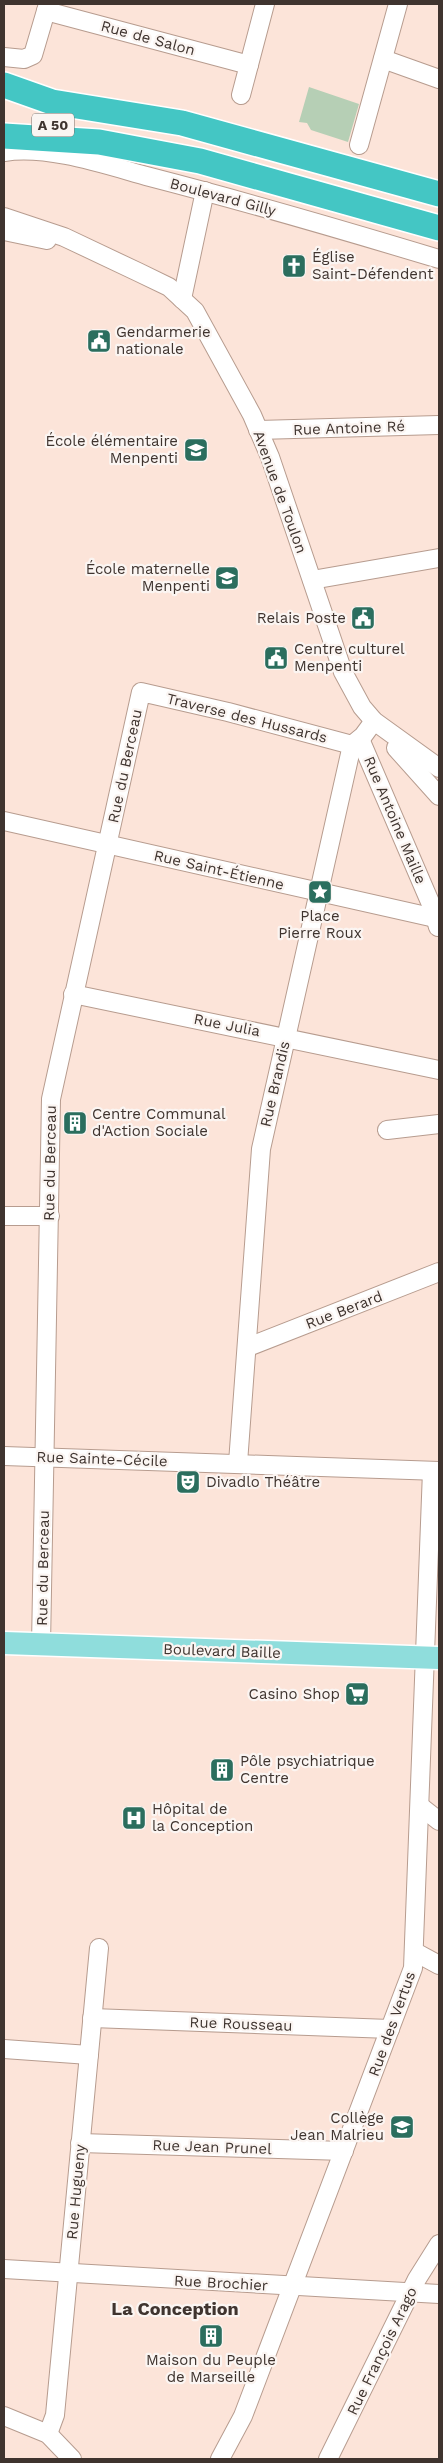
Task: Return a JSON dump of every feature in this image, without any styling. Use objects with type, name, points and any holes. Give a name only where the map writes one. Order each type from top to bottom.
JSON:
[{"type":"highway","points":[[4,85],[52,102],[182,123],[318,159],[439,194]]},
{"type":"highway","name":"A 50","points":[[4,98],[52,102]]},
{"type":"highway","points":[[102,130],[155,152]]},
{"type":"highway","points":[[102,130],[160,136],[202,144],[434,224]]},
{"type":"highway","name":"A 50","points":[[6,137],[102,130]]},
{"type":"highway","points":[[6,137],[99,142],[200,161],[434,224]]},
{"type":"highway","points":[[318,159],[403,172],[439,182]]},
{"type":"main road","name":"Boulevard Baille","points":[[6,1641],[41,1645],[432,1658]]},
{"type":"street","points":[[242,95],[265,4]]},
{"type":"street","points":[[359,145],[398,4]]},
{"type":"street","points":[[4,57],[24,59],[33,54],[48,7]]},
{"type":"street","name":"Rue de Salon","points":[[48,7],[249,65]]},
{"type":"street","points":[[383,59],[439,79]]},
{"type":"street","name":"Boulevard Gilly","points":[[6,137],[36,151],[88,160],[439,259]]},
{"type":"street","points":[[182,299],[205,192]]},
{"type":"street","name":"Avenue de Toulon","points":[[4,216],[64,237],[169,287],[195,311],[205,326],[258,430],[281,483],[343,672],[362,707],[397,749],[435,773],[439,796]]},
{"type":"street","name":"Avenue de Toulon","points":[[4,231],[85,248]]},
{"type":"street","name":"Rue Antoine Ré","points":[[258,430],[439,425]]},
{"type":"street","points":[[312,580],[439,558]]},
{"type":"street","name":"Traverse des Hussards","points":[[141,692],[356,742]]},
{"type":"street","name":"Rue du Berceau","points":[[41,1645],[51,1098],[141,692]]},
{"type":"street","name":"Rue Brandis","points":[[238,1463],[261,1149],[319,892],[356,742],[374,721]]},
{"type":"street","name":"Rue Antoine Maille","points":[[356,742],[433,909],[437,924]]},
{"type":"street","name":"Rue Saint-Étienne","points":[[4,821],[108,846],[319,892],[437,924]]},
{"type":"street","name":"Rue Julia","points":[[74,994],[439,1070]]},
{"type":"street","points":[[387,1130],[439,1124]]},
{"type":"street","points":[[4,1216],[50,1216]]},
{"type":"street","name":"Rue Berard","points":[[248,1347],[439,1272]]},
{"type":"street","name":"Rue Sainte-Cécile","points":[[4,1456],[436,1471]]},
{"type":"street","name":"Rue des Vertus","points":[[220,2459],[244,2416],[413,1968],[420,1806],[432,1658],[436,1471]]},
{"type":"street","points":[[420,1806],[439,1821]]},
{"type":"street","name":"Rue Hugueny","points":[[48,2434],[55,2415],[99,1948]]},
{"type":"street","points":[[415,1952],[439,1964]]},
{"type":"street","name":"Rue Rousseau","points":[[92,2018],[390,2029]]},
{"type":"street","points":[[4,2049],[89,2055]]},
{"type":"street","name":"Rue Jean Prunel","points":[[80,2143],[344,2152]]},
{"type":"street","name":"Rue François Arago","points":[[328,2459],[411,2292],[439,2244]]},
{"type":"street","name":"Rue Brochier","points":[[4,2269],[439,2294]]},
{"type":"street","points":[[4,2416],[48,2434],[72,2459]]},
{"type":"green space","points":[[309,87],[359,104],[348,142],[311,130],[307,123],[299,122]]},
{"type":"place","name":"Église Saint-Défendent","points":[[294,266]]},
{"type":"place","name":"Gendarmerie nationale","points":[[99,341]]},
{"type":"place","name":"École élémentaire Menpenti","points":[[196,450]]},
{"type":"place","name":"École maternelle Menpenti","points":[[227,578]]},
{"type":"place","name":"Relais Poste","points":[[363,618]]},
{"type":"place","name":"Centre culturel Menpenti","points":[[276,658]]},
{"type":"place","name":"Place Pierre Roux","points":[[320,892]]},
{"type":"place","name":"Centre Communal d'Action Sociale","points":[[75,1123]]},
{"type":"place","name":"Divadlo Théâtre","points":[[188,1482]]},
{"type":"place","name":"Casino Shop","points":[[357,1694]]},
{"type":"place","name":"Pôle psychiatrique Centre","points":[[222,1770]]},
{"type":"place","name":"Hôpital de la Conception","points":[[134,1818]]},
{"type":"place","name":"Collège Jean Malrieu","points":[[402,2127]]},
{"type":"place","name":"Maison du Peuple de Marseille","points":[[211,2336]]},
{"type":"district","name":"La Conception","points":[[175,2308]]}]
